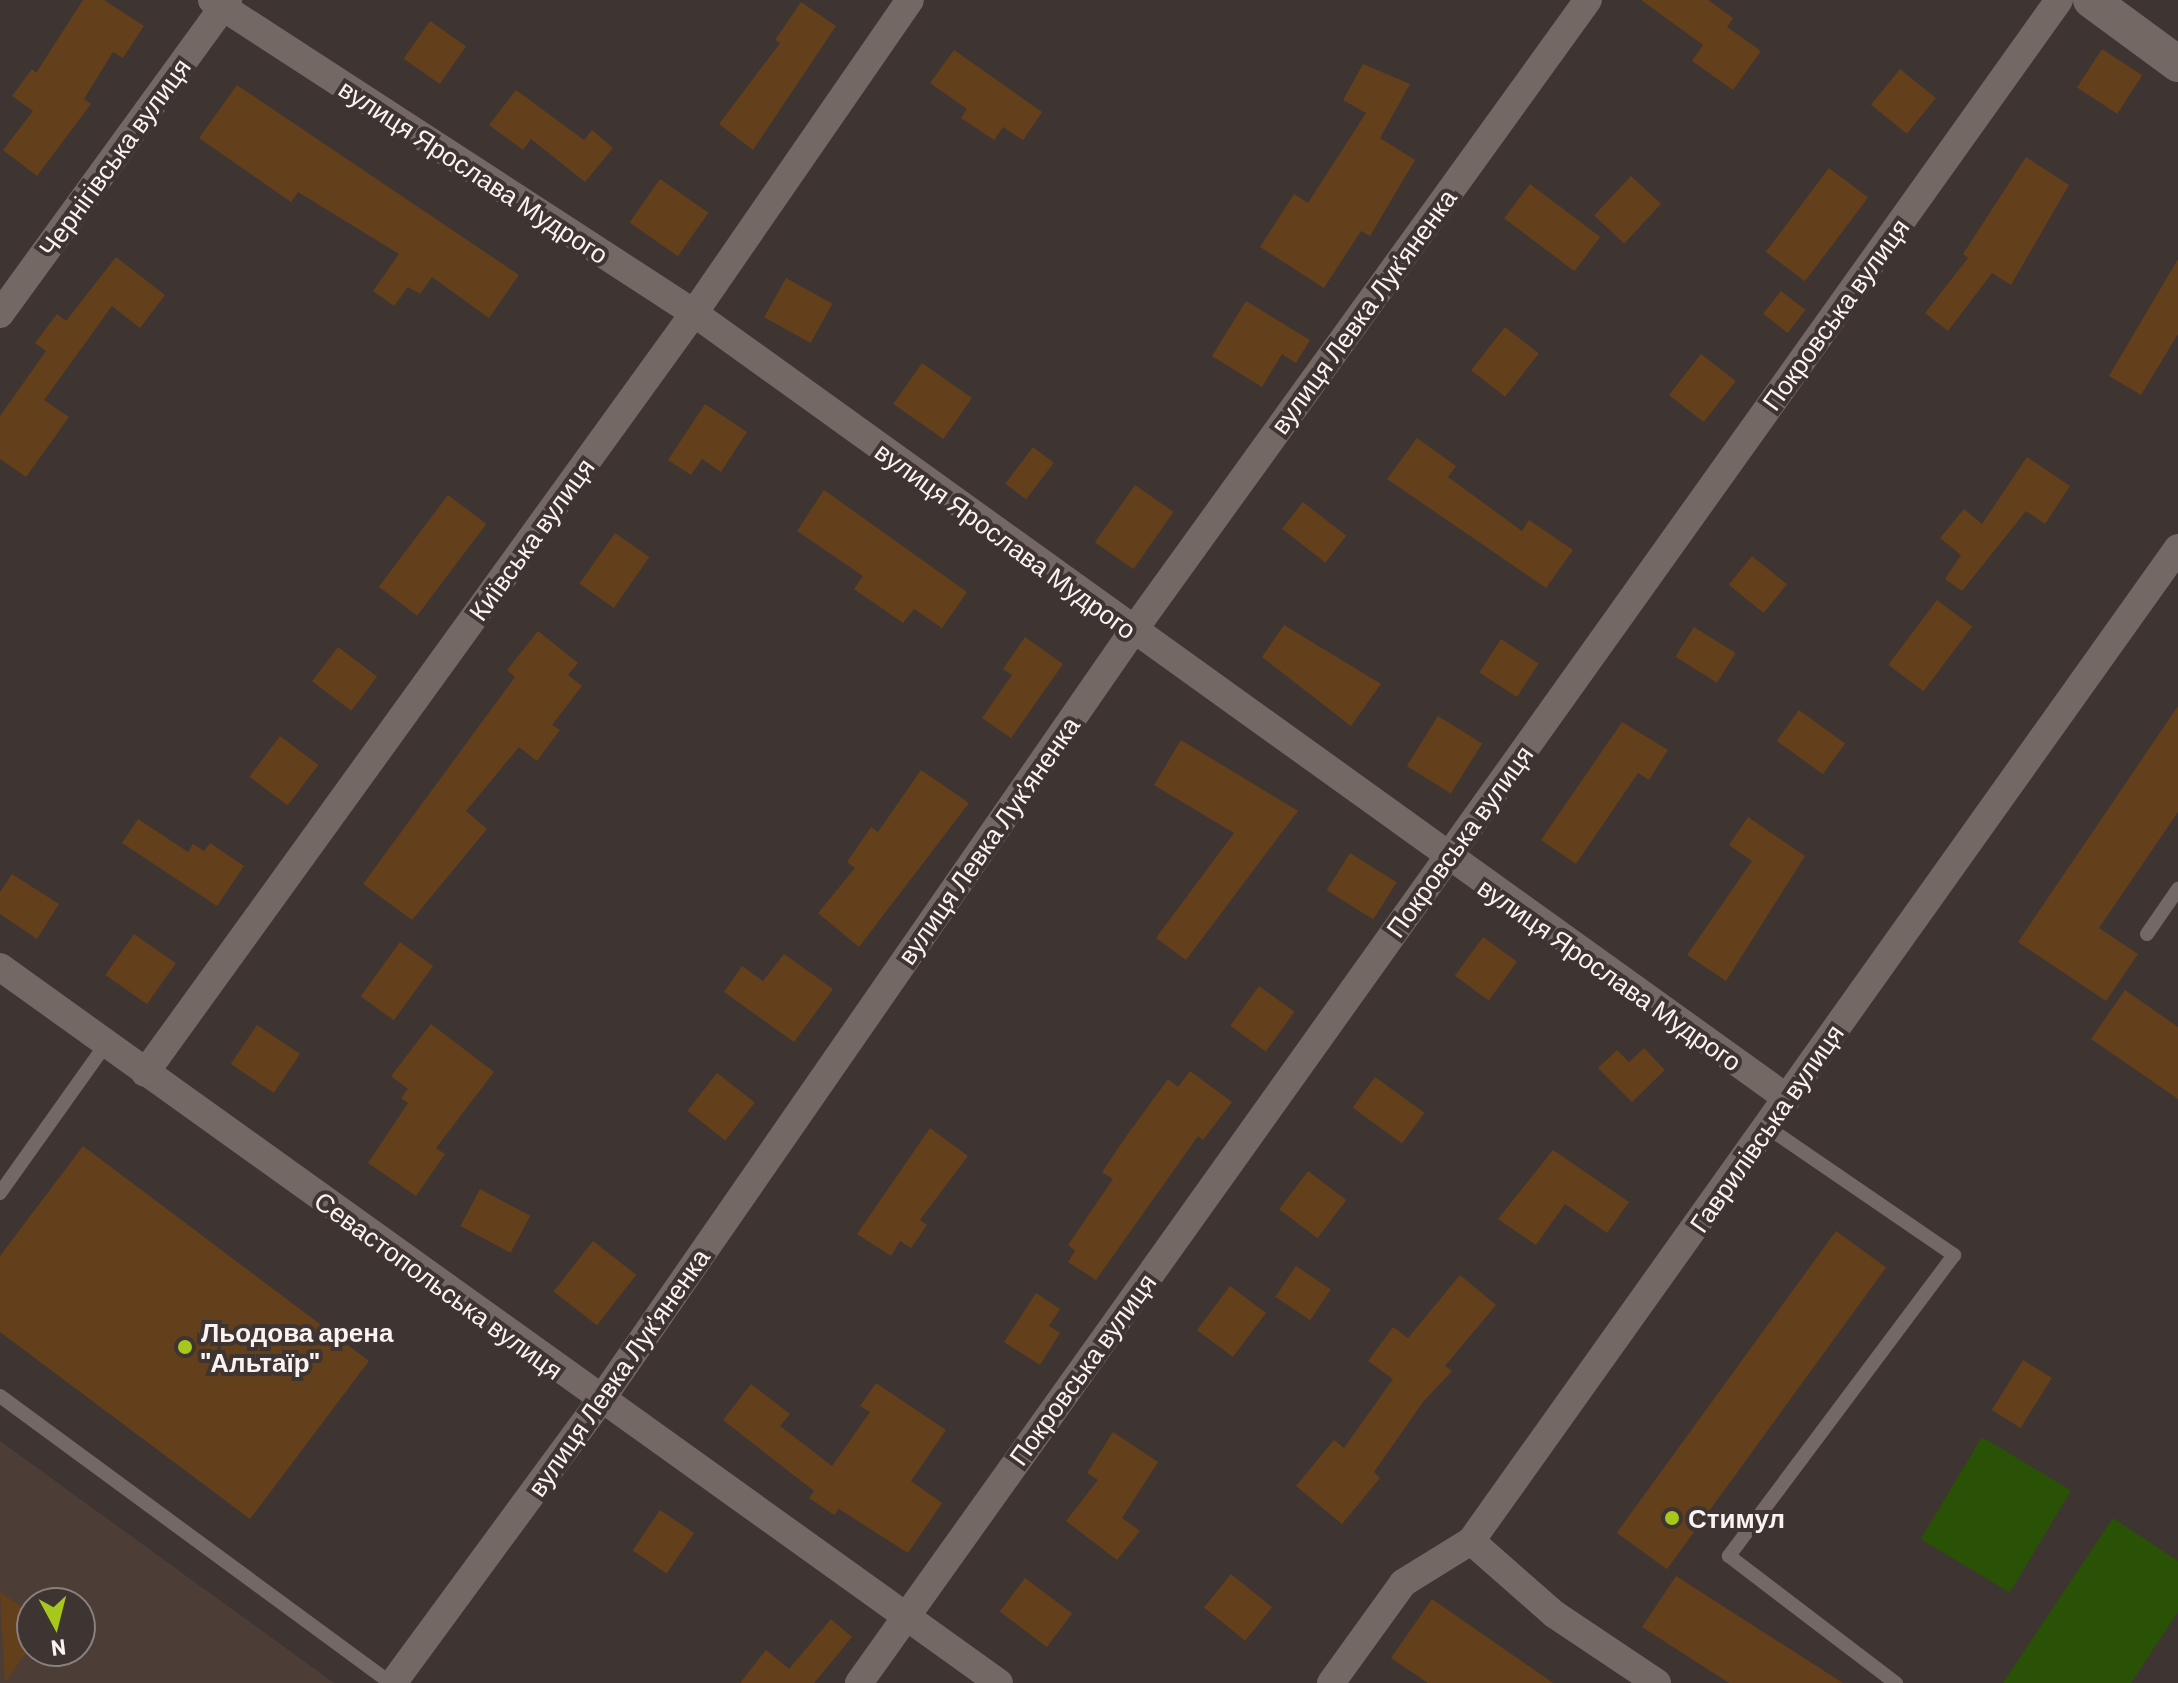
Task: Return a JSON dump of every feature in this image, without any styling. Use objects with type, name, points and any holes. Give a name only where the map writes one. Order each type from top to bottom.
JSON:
[{"type":"street","name":"Київська вулиця","points":[[145,1073],[694,313],[910,0]]},
{"type":"street","name":"вулиця Левка Лук'яненка","points":[[392,1683],[600,1401],[1133,631],[1588,0]]},
{"type":"street","name":"Покровська вулиця","points":[[859,1683],[2059,0]]},
{"type":"street","points":[[2091,0],[2178,64]]},
{"type":"street","name":"вулиця Ярослава Мудрого","points":[[221,3],[694,313],[1447,858],[1787,1098]]},
{"type":"street","name":"Чернігівська вулиця","points":[[0,314],[221,3]]},
{"type":"street","name":"Гаврилівська вулиця","points":[[1331,1683],[1403,1583],[1471,1541],[2174,561]]},
{"type":"street","name":"Севастопольська вулиця","points":[[0,967],[904,1619],[999,1683]]},
{"type":"street","points":[[1471,1541],[1554,1614],[1657,1683]]},
{"type":"lane","points":[[2147,934],[2178,889]]},
{"type":"lane","points":[[0,1193],[106,1044]]},
{"type":"lane","points":[[1767,1127],[1954,1255],[1729,1556],[1896,1683]]},
{"type":"lane","points":[[0,1396],[392,1683]]},
{"type":"shaded area","points":[[0,1441],[334,1683],[0,1683]]},
{"type":"green space","points":[[1982,1437],[2071,1491],[2010,1593],[1921,1539]]},
{"type":"green space","points":[[2113,1518],[2178,1561],[2178,1612],[2131,1683],[2003,1683]]},
{"type":"building","points":[[83,0],[104,0],[144,26],[123,58],[113,52],[84,99],[91,104],[37,176],[3,150],[33,111],[12,96],[32,69],[36,73]]},
{"type":"building","points":[[1641,0],[1708,0],[1733,18],[1727,27],[1761,51],[1733,90],[1692,61],[1703,45]]},
{"type":"building","points":[[801,2],[836,26],[753,150],[719,124],[780,43],[775,40]]},
{"type":"building","points":[[430,21],[466,46],[440,84],[404,59]]},
{"type":"building","points":[[2102,49],[2142,75],[2117,114],[2077,88]]},
{"type":"building","points":[[954,50],[1042,112],[1023,140],[1003,127],[994,140],[961,118],[967,109],[930,83]]},
{"type":"building","points":[[1363,64],[1410,84],[1380,138],[1415,160],[1370,236],[1361,231],[1324,288],[1260,247],[1294,194],[1308,203],[1366,113],[1343,100]]},
{"type":"building","points":[[1900,69],[1936,98],[1907,134],[1871,105]]},
{"type":"building","points":[[237,85],[519,275],[489,318],[432,277],[420,294],[408,287],[394,306],[373,291],[399,254],[298,192],[291,202],[199,138]]},
{"type":"building","points":[[516,90],[584,140],[592,130],[613,148],[585,182],[531,139],[523,150],[489,125]]},
{"type":"building","points":[[2026,157],[2069,185],[2011,285],[1992,273],[1948,331],[1925,313],[1968,258],[1963,254]]},
{"type":"building","points":[[1829,168],[1868,197],[1805,281],[1766,252]]},
{"type":"building","points":[[1631,176],[1661,204],[1624,243],[1594,215]]},
{"type":"building","points":[[660,179],[708,213],[678,256],[630,222]]},
{"type":"building","points":[[1530,184],[1600,237],[1574,271],[1504,218]]},
{"type":"building","points":[[116,257],[165,295],[140,328],[112,306],[44,400],[69,417],[26,477],[0,459],[0,416],[46,351],[35,343],[57,314],[66,321]]},
{"type":"building","points":[[2178,259],[2178,334],[2141,395],[2109,376]]},
{"type":"building","points":[[786,278],[832,304],[811,343],[764,317]]},
{"type":"building","points":[[1781,291],[1805,310],[1788,333],[1763,314]]},
{"type":"building","points":[[1246,301],[1310,340],[1296,363],[1282,354],[1262,387],[1212,356]]},
{"type":"building","points":[[1505,327],[1539,353],[1505,397],[1471,370]]},
{"type":"building","points":[[1701,354],[1736,381],[1704,422],[1669,395]]},
{"type":"building","points":[[922,363],[972,398],[943,439],[893,404]]},
{"type":"building","points":[[705,404],[747,432],[721,472],[702,459],[691,475],[668,460]]},
{"type":"building","points":[[1417,438],[1456,466],[1448,477],[1522,531],[1529,520],[1573,550],[1546,588],[1387,479]]},
{"type":"building","points":[[1033,447],[1054,463],[1026,499],[1005,484]]},
{"type":"building","points":[[2027,457],[2070,486],[2045,524],[2026,511],[1962,591],[1945,579],[1961,555],[1940,538],[1964,509],[1982,524]]},
{"type":"building","points":[[1135,485],[1174,512],[1133,569],[1095,542]]},
{"type":"building","points":[[824,490],[967,592],[942,628],[914,609],[903,623],[854,589],[863,576],[797,531]]},
{"type":"building","points":[[448,495],[486,524],[417,616],[379,587]]},
{"type":"building","points":[[1303,502],[1346,536],[1325,563],[1282,529]]},
{"type":"building","points":[[615,533],[649,557],[614,608],[579,584]]},
{"type":"building","points":[[1752,556],[1787,584],[1764,613],[1729,585]]},
{"type":"building","points":[[1937,600],[1972,626],[1923,691],[1888,665]]},
{"type":"building","points":[[1284,625],[1381,684],[1351,726],[1262,657]]},
{"type":"building","points":[[1694,627],[1736,653],[1717,683],[1675,657]]},
{"type":"building","points":[[538,631],[578,663],[568,675],[582,686],[552,725],[560,730],[537,761],[519,747],[466,811],[487,829],[412,920],[363,884],[515,677],[507,670]]},
{"type":"building","points":[[1025,637],[1063,664],[1011,738],[982,718],[1012,675],[1003,669]]},
{"type":"building","points":[[1501,639],[1539,664],[1517,697],[1479,673]]},
{"type":"building","points":[[338,647],[377,676],[351,711],[312,681]]},
{"type":"building","points":[[2178,706],[2178,812],[2099,928],[2138,954],[2106,1001],[2018,942]]},
{"type":"building","points":[[1799,710],[1845,744],[1823,774],[1777,741]]},
{"type":"building","points":[[1438,716],[1482,744],[1451,794],[1407,766]]},
{"type":"building","points":[[1622,722],[1668,750],[1649,780],[1638,773],[1576,864],[1541,840]]},
{"type":"building","points":[[280,736],[318,765],[288,806],[249,777]]},
{"type":"building","points":[[1181,740],[1298,811],[1186,960],[1156,938],[1234,833],[1154,785]]},
{"type":"building","points":[[921,770],[969,803],[859,947],[818,913],[855,868],[847,862],[871,827],[878,832]]},
{"type":"building","points":[[1748,817],[1805,856],[1726,981],[1687,955],[1752,861],[1729,845]]},
{"type":"building","points":[[138,819],[188,852],[193,844],[204,851],[210,843],[244,866],[217,906],[122,843]]},
{"type":"building","points":[[1350,853],[1397,882],[1373,919],[1327,890]]},
{"type":"building","points":[[12,874],[59,904],[37,939],[0,914],[0,892]]},
{"type":"building","points":[[134,934],[176,963],[147,1004],[105,975]]},
{"type":"building","points":[[1483,937],[1517,962],[1489,1001],[1455,976]]},
{"type":"building","points":[[400,942],[433,966],[394,1020],[361,996]]},
{"type":"building","points":[[784,954],[833,989],[794,1042],[724,992],[742,966],[763,981]]},
{"type":"building","points":[[1259,986],[1295,1012],[1266,1052],[1230,1026]]},
{"type":"building","points":[[2125,990],[2178,1027],[2178,1099],[2091,1039]]},
{"type":"building","points":[[431,1024],[494,1072],[436,1148],[445,1154],[416,1196],[368,1163],[408,1103],[401,1098],[408,1089],[391,1076]]},
{"type":"building","points":[[257,1025],[300,1054],[274,1093],[231,1064]]},
{"type":"building","points":[[1644,1048],[1665,1070],[1632,1102],[1598,1068],[1617,1050],[1629,1062]]},
{"type":"building","points":[[1190,1071],[1232,1102],[1203,1140],[1198,1136],[1096,1280],[1068,1262],[1075,1251],[1068,1245],[1113,1179],[1102,1172],[1125,1138],[1168,1079],[1178,1087]]},
{"type":"building","points":[[717,1073],[755,1103],[725,1140],[687,1111]]},
{"type":"building","points":[[1375,1077],[1424,1113],[1402,1144],[1353,1108]]},
{"type":"building","points":[[930,1128],[968,1156],[920,1220],[927,1225],[911,1248],[900,1241],[891,1256],[857,1234]]},
{"type":"building","name":"Льодова арена \"Альтаїр\"","points":[[83,1146],[369,1361],[250,1519],[0,1332],[0,1256]]},
{"type":"building","points":[[1553,1150],[1629,1202],[1607,1233],[1565,1204],[1536,1245],[1498,1219]]},
{"type":"building","points":[[1308,1171],[1346,1200],[1317,1238],[1279,1209]]},
{"type":"building","points":[[480,1189],[530,1216],[511,1253],[460,1226]]},
{"type":"building","points":[[1836,1231],[1886,1267],[1667,1569],[1617,1533]]},
{"type":"building","points":[[593,1241],[636,1275],[597,1325],[554,1291]]},
{"type":"building","points":[[1296,1266],[1331,1289],[1310,1320],[1275,1297]]},
{"type":"building","points":[[1460,1275],[1496,1305],[1445,1366],[1452,1371],[1423,1402],[1374,1472],[1380,1478],[1342,1524],[1296,1486],[1334,1440],[1344,1448],[1393,1379],[1368,1361],[1393,1327],[1408,1338]]},
{"type":"building","points":[[1230,1286],[1266,1313],[1233,1357],[1197,1330]]},
{"type":"building","points":[[1036,1293],[1060,1309],[1049,1326],[1060,1333],[1040,1365],[1004,1342]]},
{"type":"building","points":[[2023,1360],[2052,1378],[2021,1428],[1992,1410]]},
{"type":"building","points":[[876,1383],[946,1430],[911,1481],[942,1503],[908,1553],[839,1509],[834,1515],[809,1498],[814,1491],[723,1420],[751,1384],[790,1414],[780,1426],[832,1466],[870,1412],[860,1406]]},
{"type":"building","points":[[1113,1432],[1158,1462],[1122,1518],[1140,1531],[1117,1560],[1066,1521],[1098,1480],[1087,1473]]},
{"type":"building","points":[[660,1510],[694,1533],[667,1574],[633,1551]]},
{"type":"building","points":[[1231,1574],[1272,1607],[1245,1641],[1204,1607]]},
{"type":"building","points":[[1676,1576],[1843,1683],[1729,1683],[1642,1627]]},
{"type":"building","points":[[1025,1578],[1072,1614],[1047,1647],[1000,1612]]},
{"type":"building","points":[[0,1592],[16,1603],[16,1667],[5,1683]]},
{"type":"building","points":[[1432,1599],[1553,1683],[1428,1683],[1391,1658]]},
{"type":"building","points":[[831,1619],[852,1637],[814,1683],[740,1683],[766,1650],[789,1669]]},
{"type":"place","name":"Льодова арена \"Альтаїр\"","points":[[185,1347]]},
{"type":"place","name":"Стимул","points":[[1672,1518]]}]
